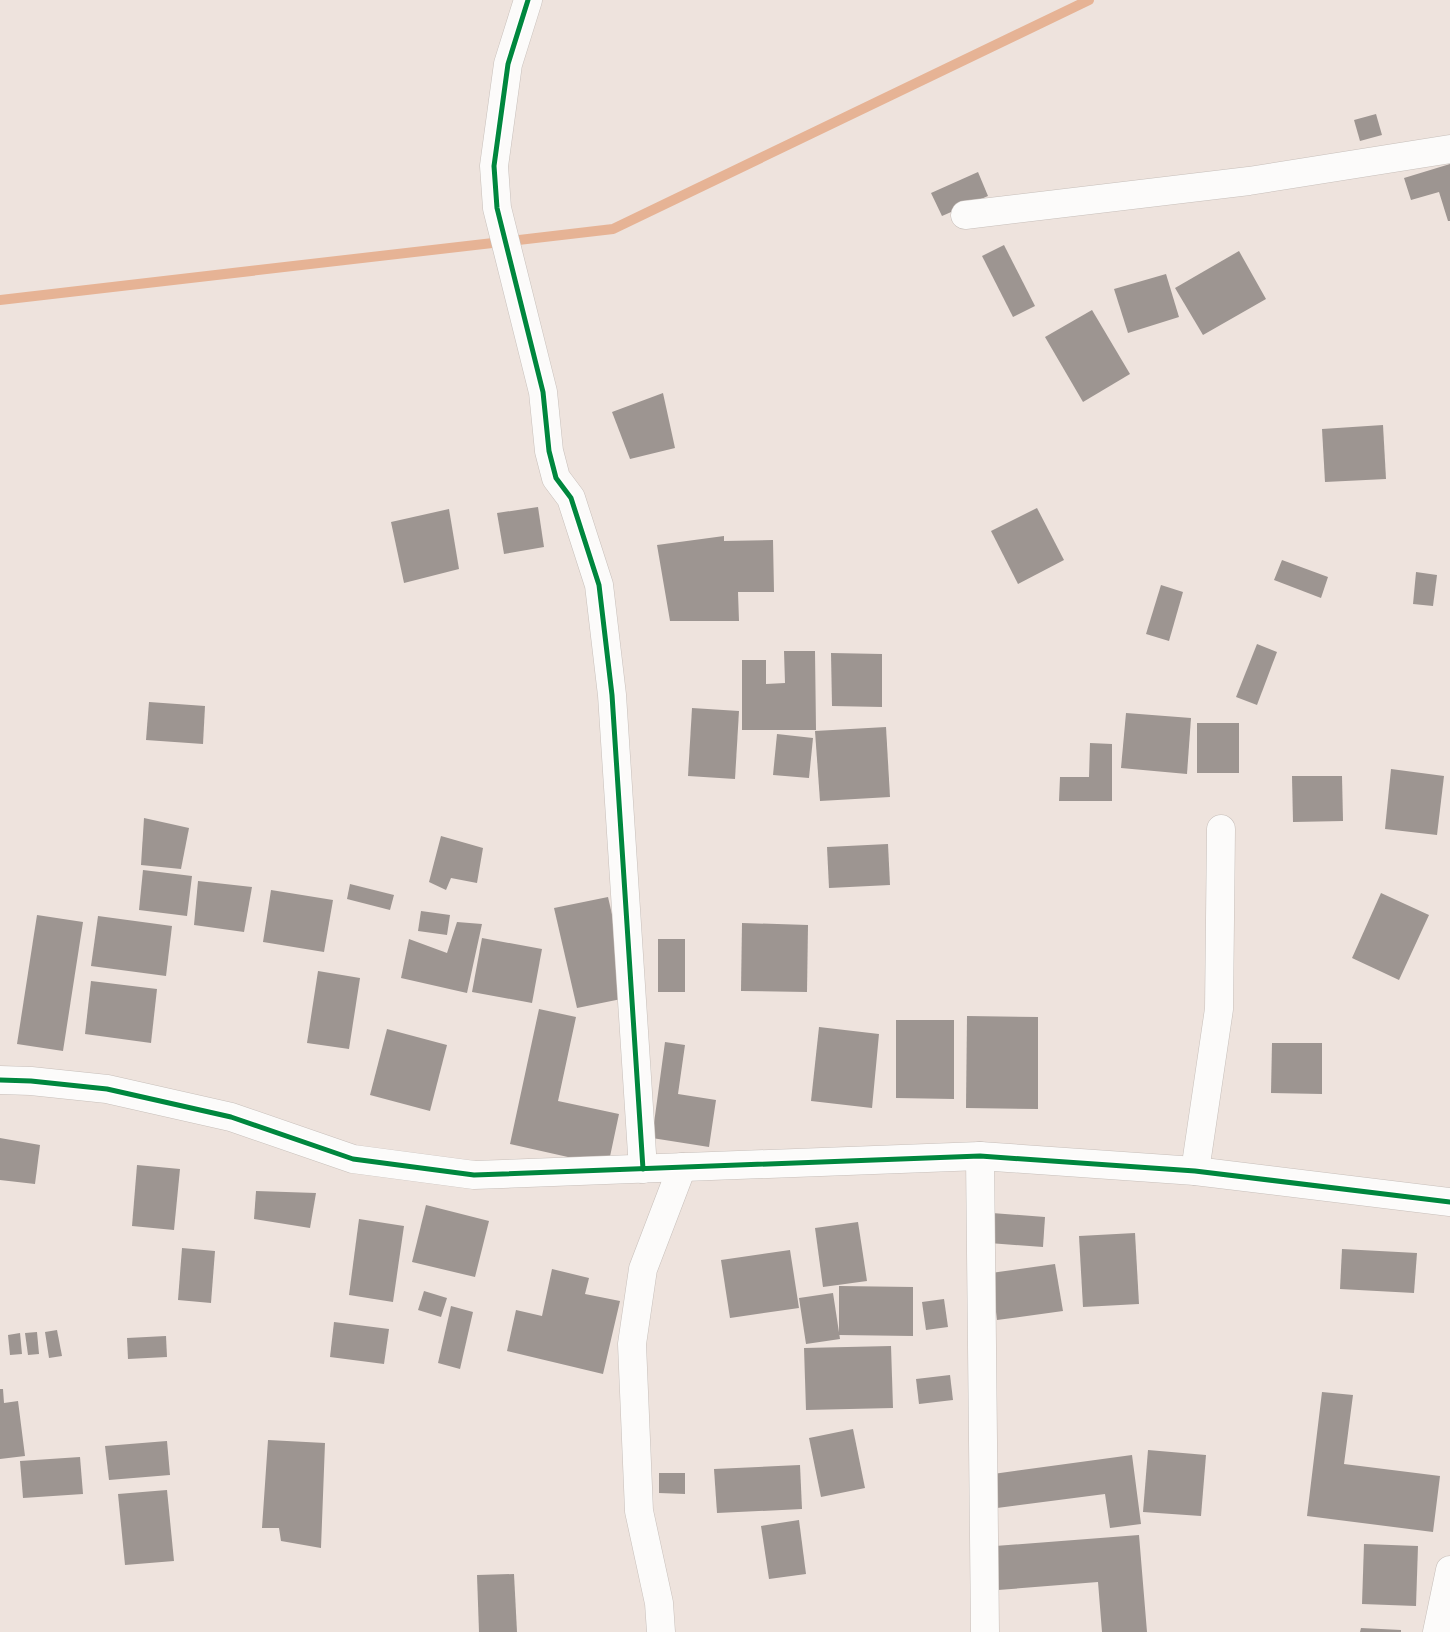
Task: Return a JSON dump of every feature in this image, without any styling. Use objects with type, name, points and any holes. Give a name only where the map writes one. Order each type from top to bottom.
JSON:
[{"type":"street","points":[[528,0],[507,74],[494,166],[497,208],[543,392],[550,451],[556,478],[571,498],[599,585],[612,695],[643,1169]]},
{"type":"street","points":[[965,215],[1249,181],[1450,149]]},
{"type":"street","points":[[1195,1171],[1219,1009],[1221,829]]},
{"type":"street","points":[[0,1080],[30,1081],[107,1089],[231,1117],[353,1159],[474,1175],[980,1156],[1195,1171],[1450,1202]]},
{"type":"street","points":[[980,1156],[985,1632]]},
{"type":"street","points":[[661,1632],[659,1603],[639,1511],[632,1344],[644,1269],[682,1167]]},
{"type":"street","points":[[1437,1632],[1450,1570]]},
{"type":"building","points":[[1376,114],[1382,135],[1360,141],[1354,120]]},
{"type":"building","points":[[1450,164],[1450,221],[1448,221],[1439,192],[1411,200],[1404,178]]},
{"type":"building","points":[[978,172],[988,196],[942,216],[931,193]]},
{"type":"building","points":[[1004,245],[1035,306],[1013,317],[982,256]]},
{"type":"building","points":[[1239,251],[1266,299],[1203,335],[1175,288]]},
{"type":"building","points":[[1166,274],[1179,317],[1128,333],[1114,289]]},
{"type":"building","points":[[1092,310],[1130,374],[1083,402],[1045,337]]},
{"type":"building","points":[[663,393],[675,448],[630,459],[612,412]]},
{"type":"building","points":[[1383,425],[1386,479],[1325,482],[1322,429]]},
{"type":"building","points":[[538,507],[544,547],[504,554],[497,513]]},
{"type":"building","points":[[1037,508],[1064,560],[1018,584],[991,531]]},
{"type":"building","points":[[449,509],[459,569],[404,583],[391,522]]},
{"type":"building","points":[[724,536],[724,541],[773,540],[774,592],[738,592],[739,621],[670,621],[657,545]]},
{"type":"building","points":[[1282,560],[1328,577],[1321,598],[1274,580]]},
{"type":"building","points":[[1416,572],[1437,575],[1433,606],[1413,604]]},
{"type":"building","points":[[1161,585],[1183,592],[1169,641],[1146,634]]},
{"type":"building","points":[[1257,644],[1277,652],[1257,705],[1236,697]]},
{"type":"building","points":[[784,651],[815,651],[816,730],[742,730],[742,660],[766,660],[766,684],[785,683]]},
{"type":"building","points":[[831,653],[882,654],[882,707],[832,706]]},
{"type":"building","points":[[149,702],[205,706],[203,744],[146,740]]},
{"type":"building","points":[[692,708],[739,711],[735,779],[688,776]]},
{"type":"building","points":[[1126,713],[1191,718],[1187,774],[1121,768]]},
{"type":"building","points":[[1197,723],[1239,723],[1239,773],[1197,773]]},
{"type":"building","points":[[886,727],[890,797],[820,801],[815,731]]},
{"type":"building","points":[[777,734],[813,738],[809,778],[773,775]]},
{"type":"building","points":[[1090,743],[1112,744],[1112,801],[1059,801],[1060,777],[1089,777]]},
{"type":"building","points":[[1391,769],[1444,776],[1437,835],[1385,829]]},
{"type":"building","points":[[1292,776],[1342,776],[1343,821],[1293,822]]},
{"type":"building","points":[[144,818],[189,828],[181,869],[141,865]]},
{"type":"building","points":[[441,836],[483,848],[477,883],[451,878],[446,890],[429,882]]},
{"type":"building","points":[[888,844],[890,885],[829,888],[827,847]]},
{"type":"building","points":[[143,870],[192,876],[187,916],[139,910]]},
{"type":"building","points":[[198,881],[252,887],[244,932],[194,925]]},
{"type":"building","points":[[350,884],[394,895],[390,910],[347,899]]},
{"type":"building","points":[[271,890],[333,900],[324,952],[263,942]]},
{"type":"building","points":[[1381,893],[1429,915],[1399,980],[1352,958]]},
{"type":"building","points":[[608,897],[631,997],[577,1008],[554,908]]},
{"type":"building","points":[[421,911],[450,915],[447,935],[418,931]]},
{"type":"building","points":[[37,915],[83,922],[63,1051],[17,1044]]},
{"type":"building","points":[[98,916],[172,926],[166,976],[91,966]]},
{"type":"building","points":[[457,922],[482,924],[467,993],[401,978],[409,939],[447,953]]},
{"type":"building","points":[[742,923],[808,925],[807,992],[741,991]]},
{"type":"building","points":[[482,938],[542,949],[532,1003],[472,992]]},
{"type":"building","points":[[658,939],[685,939],[685,992],[658,992]]},
{"type":"building","points":[[318,971],[360,978],[349,1049],[307,1043]]},
{"type":"building","points":[[91,981],[157,989],[151,1043],[85,1034]]},
{"type":"building","points":[[539,1009],[576,1017],[558,1101],[619,1114],[608,1166],[510,1144]]},
{"type":"building","points":[[967,1016],[1038,1017],[1038,1109],[966,1108]]},
{"type":"building","points":[[896,1020],[954,1020],[954,1099],[896,1098]]},
{"type":"building","points":[[819,1027],[879,1034],[872,1108],[811,1101]]},
{"type":"building","points":[[387,1029],[447,1045],[430,1111],[370,1095]]},
{"type":"building","points":[[665,1042],[685,1045],[678,1094],[716,1100],[709,1147],[652,1138]]},
{"type":"building","points":[[1272,1043],[1322,1043],[1322,1094],[1271,1093]]},
{"type":"building","points":[[0,1138],[40,1145],[35,1184],[0,1180]]},
{"type":"building","points":[[137,1165],[180,1169],[174,1230],[132,1226]]},
{"type":"building","points":[[256,1191],[316,1193],[310,1228],[254,1219]]},
{"type":"building","points":[[426,1205],[489,1221],[475,1277],[412,1262]]},
{"type":"building","points":[[992,1213],[1045,1217],[1043,1247],[989,1243]]},
{"type":"building","points":[[359,1219],[404,1226],[393,1302],[349,1295]]},
{"type":"building","points":[[858,1222],[867,1281],[823,1287],[815,1228]]},
{"type":"building","points":[[1135,1233],[1139,1304],[1083,1307],[1079,1236]]},
{"type":"building","points":[[182,1248],[215,1251],[211,1303],[178,1300]]},
{"type":"building","points":[[1342,1249],[1417,1253],[1414,1293],[1340,1289]]},
{"type":"building","points":[[790,1250],[799,1308],[730,1318],[721,1260]]},
{"type":"building","points":[[1055,1264],[1063,1311],[997,1320],[991,1273]]},
{"type":"building","points":[[552,1269],[589,1278],[585,1294],[620,1301],[603,1374],[507,1351],[516,1310],[542,1316]]},
{"type":"building","points":[[839,1286],[913,1287],[913,1336],[839,1335]]},
{"type":"building","points":[[424,1291],[447,1298],[441,1317],[418,1310]]},
{"type":"building","points":[[833,1293],[840,1339],[806,1344],[799,1298]]},
{"type":"building","points":[[944,1299],[948,1327],[926,1330],[922,1302]]},
{"type":"building","points":[[451,1306],[473,1312],[460,1369],[438,1363]]},
{"type":"building","points":[[334,1322],[389,1329],[384,1364],[330,1357]]},
{"type":"building","points":[[57,1330],[62,1356],[49,1358],[45,1332]]},
{"type":"building","points":[[37,1332],[39,1354],[28,1355],[25,1333]]},
{"type":"building","points":[[20,1333],[22,1354],[10,1355],[8,1335]]},
{"type":"building","points":[[166,1336],[167,1357],[128,1359],[127,1338]]},
{"type":"building","points":[[891,1346],[893,1408],[806,1410],[804,1348]]},
{"type":"building","points":[[950,1375],[953,1400],[919,1404],[916,1379]]},
{"type":"building","points":[[0,1389],[3,1389],[4,1403],[18,1401],[25,1456],[0,1459]]},
{"type":"building","points":[[1322,1392],[1353,1395],[1344,1464],[1440,1476],[1433,1532],[1307,1516]]},
{"type":"building","points":[[853,1429],[865,1488],[821,1497],[809,1438]]},
{"type":"building","points":[[268,1440],[325,1443],[321,1548],[281,1541],[279,1528],[262,1528]]},
{"type":"building","points":[[167,1441],[170,1475],[109,1480],[105,1446]]},
{"type":"building","points":[[1148,1450],[1206,1455],[1201,1516],[1143,1512]]},
{"type":"building","points":[[1132,1455],[1141,1524],[1110,1528],[1105,1494],[997,1508],[993,1474]]},
{"type":"building","points":[[80,1457],[83,1494],[23,1498],[20,1461]]},
{"type":"building","points":[[800,1465],[802,1509],[717,1513],[714,1469]]},
{"type":"building","points":[[659,1473],[685,1473],[685,1494],[659,1493]]},
{"type":"building","points":[[167,1490],[174,1561],[125,1565],[118,1494]]},
{"type":"building","points":[[799,1520],[806,1574],[769,1579],[761,1526]]},
{"type":"building","points":[[1139,1535],[1147,1632],[1102,1632],[1098,1582],[998,1590],[995,1546]]},
{"type":"building","points":[[1364,1544],[1418,1546],[1416,1606],[1362,1604]]},
{"type":"building","points":[[514,1574],[517,1632],[479,1632],[477,1575]]},
{"type":"building","points":[[1361,1628],[1401,1630],[1401,1632],[1360,1632]]},
{"type":"waterway","points":[[0,300],[613,229],[1089,0]]},
{"type":"cycle path","points":[[528,0],[508,64],[494,166],[497,208],[543,392],[549,451],[556,478],[571,498],[599,585],[612,695],[643,1169]]},
{"type":"cycle path","points":[[0,1080],[31,1081],[107,1089],[231,1117],[353,1159],[474,1175],[980,1156],[1195,1171],[1450,1202]]}]
